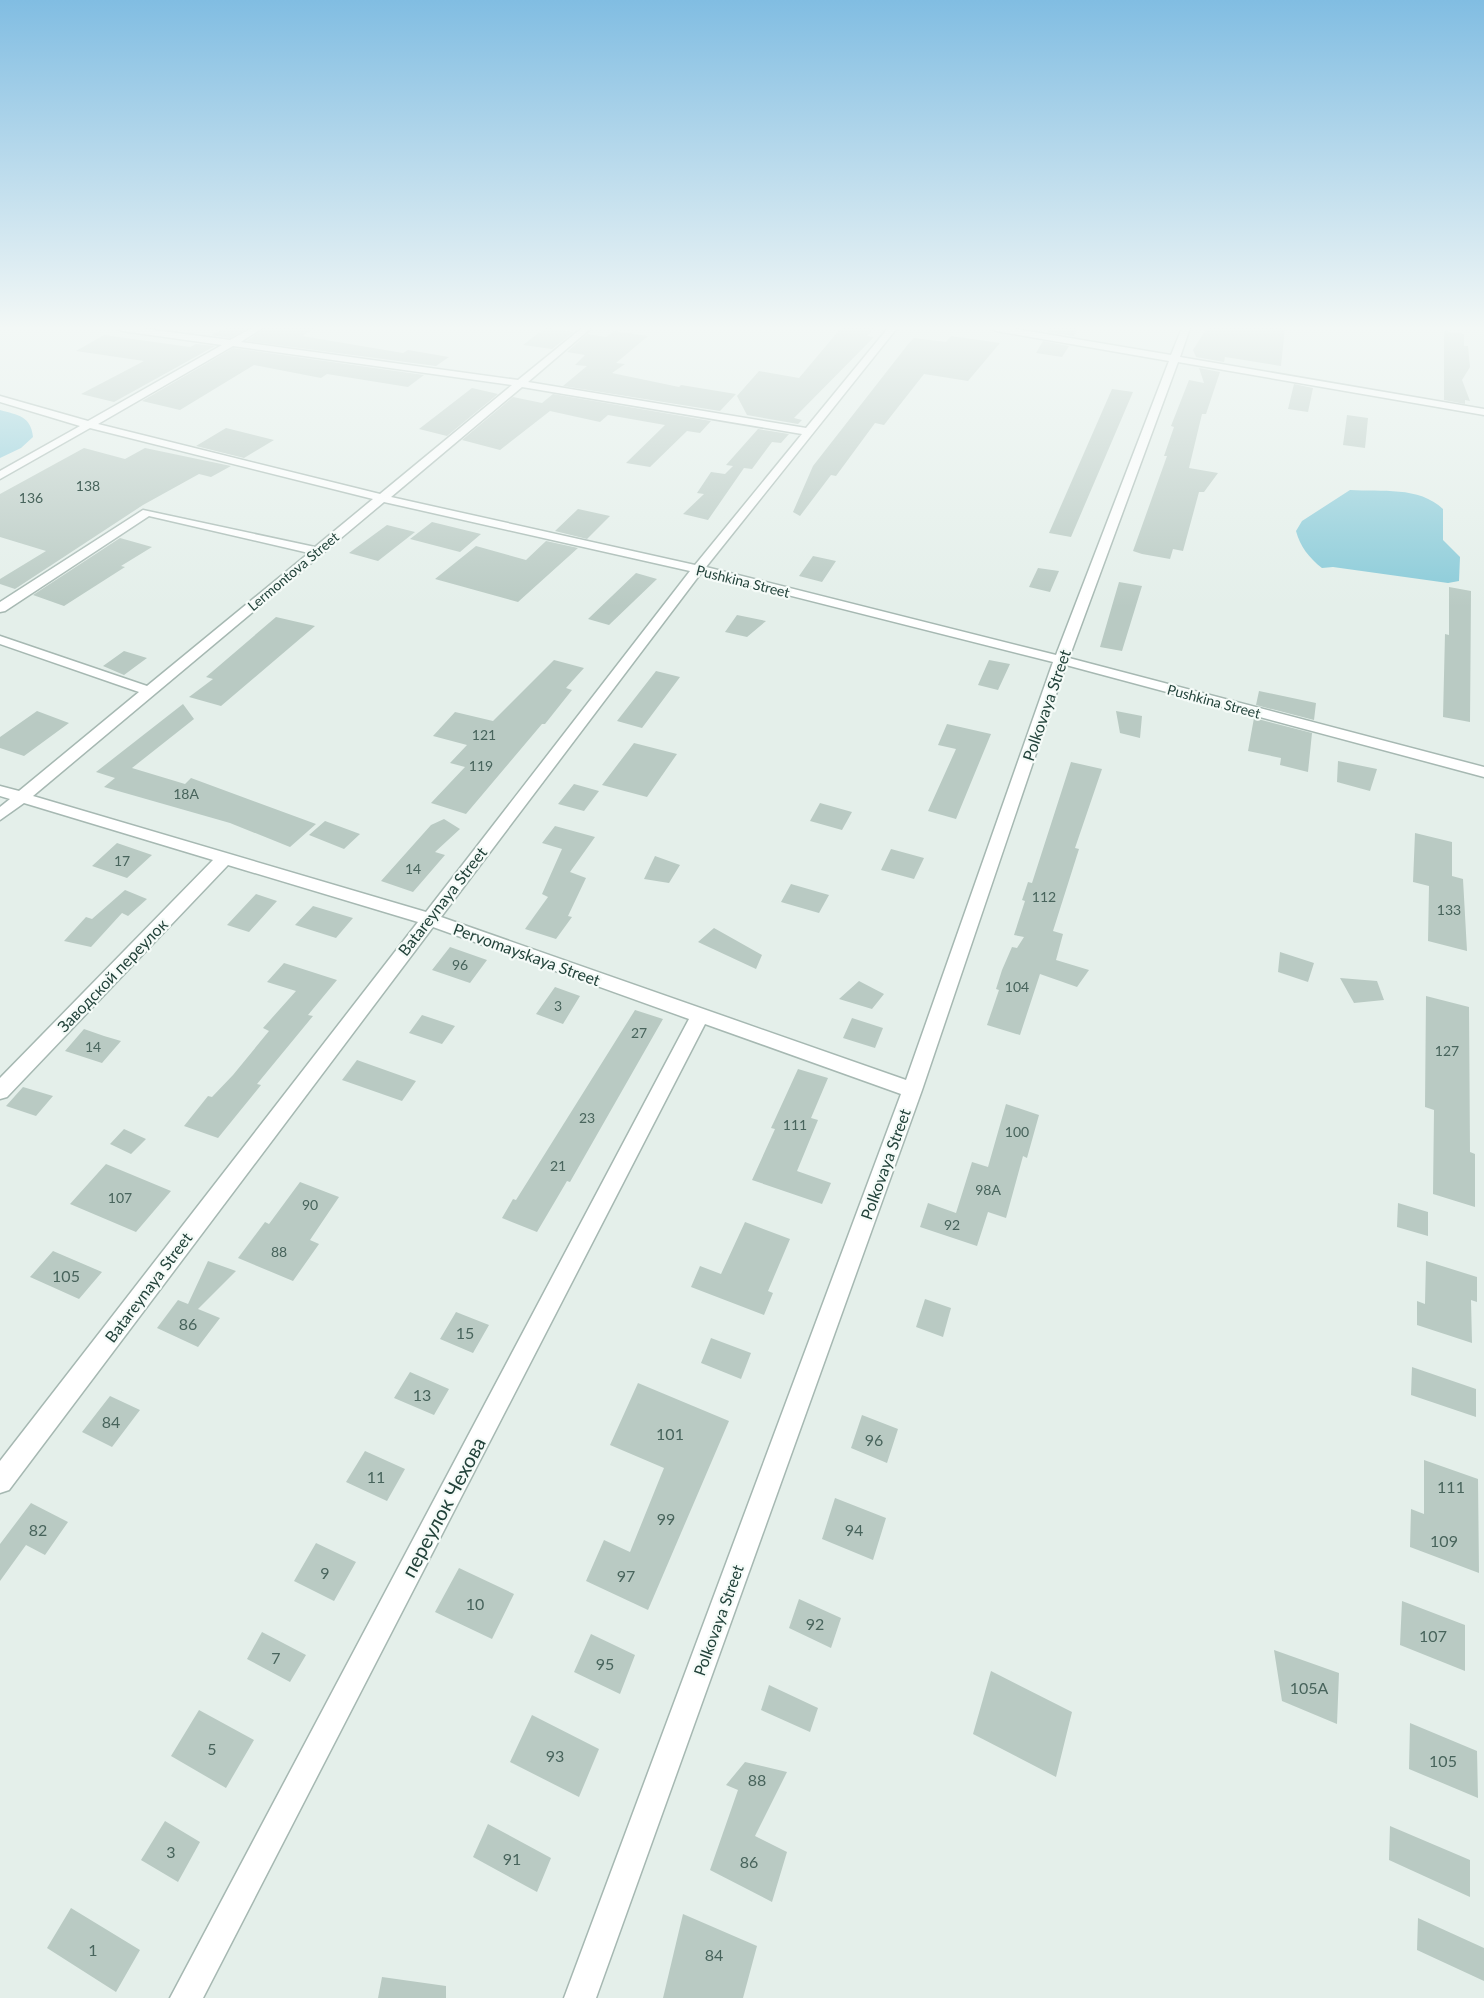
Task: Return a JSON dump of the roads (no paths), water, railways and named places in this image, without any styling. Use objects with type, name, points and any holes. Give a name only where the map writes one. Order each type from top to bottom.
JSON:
[{"type":"street","name":"Pushkina Street","points":[[78,421],[381,498],[698,569],[1061,660],[1484,772]]},
{"type":"street","points":[[0,476],[96,421]]},
{"type":"street","name":"Lermontova Street","points":[[0,815],[473,421]]},
{"type":"street","points":[[746,421],[810,432]]},
{"type":"street","name":"Batareynaya Street","points":[[0,1481],[698,569],[819,421]]},
{"type":"street","name":"Polkovaya Street","points":[[580,1998],[912,1090],[1061,660],[1150,421]]},
{"type":"street","points":[[0,608],[147,512],[317,551]]},
{"type":"street","points":[[0,640],[148,691]]},
{"type":"street","name":"Pervomayskaya Street","points":[[0,791],[428,919],[912,1090]]},
{"type":"street","name":"Заводской переулок","points":[[0,1091],[225,858]]},
{"type":"street","name":"переулок Чехова","points":[[186,1998],[700,1016]]},
{"type":"water","points":[[0,421],[26,421],[30,425],[33,437],[21,448],[0,458]]},
{"type":"water","points":[[1350,490],[1411,493],[1443,509],[1443,540],[1460,557],[1459,581],[1448,583],[1333,567],[1322,568],[1317,564],[1303,547],[1296,531],[1302,521]]}]
